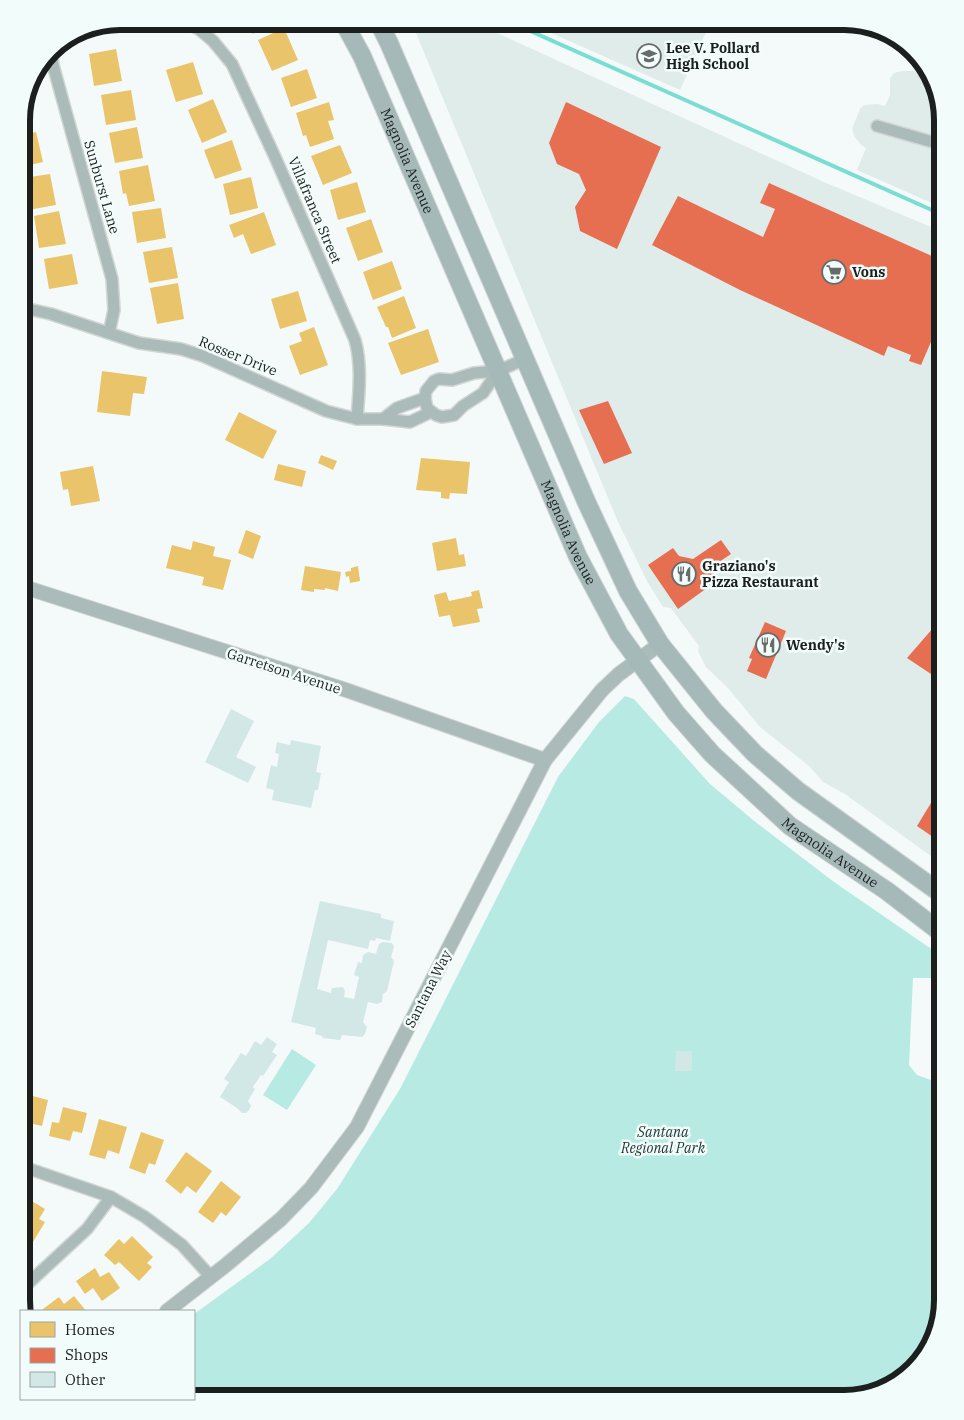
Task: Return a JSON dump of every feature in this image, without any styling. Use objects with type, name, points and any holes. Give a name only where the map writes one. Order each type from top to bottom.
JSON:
[{"type":"main road","name":"Magnolia Avenue","points":[[348,30],[362,56],[578,557],[619,634],[676,713],[712,754],[752,792],[790,826],[887,891],[934,927]]},
{"type":"main road","name":"Magnolia Avenue","points":[[382,30],[609,550],[628,591],[660,644],[714,711],[755,754],[798,791],[934,889]]},
{"type":"street","name":"Villafranca Street","points":[[200,30],[232,64],[276,157],[355,340],[359,356],[357,419]]},
{"type":"street","name":"Sunburst Lane","points":[[52,61],[112,279],[114,310],[109,333]]},
{"type":"street","points":[[877,126],[934,142]]},
{"type":"street","name":"Rosser Drive","points":[[30,310],[51,314],[139,343],[181,349],[203,356],[326,411],[357,419],[410,422],[430,412]]},
{"type":"street","points":[[498,371],[483,393],[463,406],[454,415],[442,417],[430,412],[425,403],[429,386],[440,378],[452,380],[474,373],[498,371],[525,359]]},
{"type":"street","points":[[382,419],[398,408],[425,398]]},
{"type":"street","name":"Garretson Avenue","points":[[30,589],[346,690],[545,760]]},
{"type":"street","name":"Santana Way","points":[[168,1310],[281,1220],[311,1188],[357,1127],[545,760],[602,690],[660,644]]},
{"type":"street","points":[[30,1169],[111,1197],[145,1217],[182,1245],[211,1277]]},
{"type":"street","points":[[30,1282],[87,1229],[111,1197]]},
{"type":"shaded area","points":[[415,30],[491,30],[824,182],[934,228],[934,858],[845,794],[823,782],[809,766],[760,727],[728,688],[706,667],[698,651],[699,646],[671,608],[663,607],[648,583],[618,522]]},
{"type":"shaded area","name":"Lee V. Pollard High School","points":[[544,30],[707,30],[680,90]]},
{"type":"shaded area","points":[[919,71],[931,97],[934,120],[934,204],[857,170],[866,148],[855,137],[852,129],[860,109],[864,105],[878,104],[885,106],[890,95],[890,78],[894,73]]},
{"type":"green space","name":"Santana Regional Park","points":[[625,696],[634,699],[710,784],[753,820],[834,882],[934,951],[934,978],[913,978],[909,1065],[917,1075],[934,1081],[934,1300],[931,1323],[922,1345],[908,1364],[889,1378],[867,1387],[844,1390],[195,1390],[195,1313],[270,1259],[309,1223],[337,1189],[400,1089],[558,777],[599,722]]},
{"type":"green space","points":[[292,1049],[316,1065],[287,1110],[263,1095]]},
{"type":"building: Homes","points":[[250,30],[258,30],[253,34]]},
{"type":"building: Homes","points":[[280,30],[285,30],[298,60],[272,71],[258,40]]},
{"type":"building: Homes","points":[[116,49],[122,81],[94,86],[89,54]]},
{"type":"building: Homes","points":[[193,62],[203,94],[176,102],[166,70]]},
{"type":"building: Homes","points":[[307,69],[317,98],[291,107],[281,78]]},
{"type":"building: Homes","points":[[131,90],[136,120],[106,125],[101,95]]},
{"type":"building: Homes","points":[[213,99],[227,132],[202,143],[188,110]]},
{"type":"building: Homes","points":[[329,102],[334,120],[328,121],[334,139],[310,147],[306,135],[303,136],[296,113]]},
{"type":"building: Homes","points":[[31,110],[33,126],[30,126]]},
{"type":"building: Homes","points":[[137,127],[143,158],[115,163],[109,133]]},
{"type":"building: Homes","points":[[36,132],[43,162],[30,165],[30,133]]},
{"type":"building: Homes","points":[[232,140],[242,170],[215,179],[204,150]]},
{"type":"building: Homes","points":[[340,145],[352,173],[323,185],[311,156]]},
{"type":"building: Homes","points":[[148,165],[155,201],[129,206],[126,193],[123,194],[119,171]]},
{"type":"building: Homes","points":[[50,174],[56,205],[30,210],[30,177]]},
{"type":"building: Homes","points":[[251,177],[258,208],[230,215],[223,184]]},
{"type":"building: Homes","points":[[357,182],[366,212],[338,220],[330,190]]},
{"type":"building: Homes","points":[[161,208],[166,238],[137,243],[132,212]]},
{"type":"building: Homes","points":[[59,211],[66,244],[39,248],[34,216]]},
{"type":"building: Homes","points":[[264,212],[276,245],[251,254],[243,234],[234,238],[229,225]]},
{"type":"building: Homes","points":[[371,219],[383,252],[358,261],[346,228]]},
{"type":"building: Homes","points":[[172,247],[178,278],[149,283],[143,252]]},
{"type":"building: Homes","points":[[72,254],[78,284],[49,289],[44,259]]},
{"type":"building: Homes","points":[[392,261],[402,289],[373,300],[363,272]]},
{"type":"building: Homes","points":[[178,283],[184,319],[157,324],[150,288]]},
{"type":"building: Homes","points":[[298,291],[307,321],[280,329],[271,299]]},
{"type":"building: Homes","points":[[404,296],[416,328],[392,338],[377,307]]},
{"type":"building: Homes","points":[[314,327],[328,365],[300,375],[289,346],[302,341],[299,333]]},
{"type":"building: Homes","points":[[428,329],[439,362],[401,375],[388,343]]},
{"type":"building: Homes","points":[[102,371],[147,377],[144,394],[133,393],[130,416],[97,412]]},
{"type":"building: Homes","points":[[239,412],[277,431],[263,459],[225,440]]},
{"type":"building: Homes","points":[[321,455],[337,461],[333,470],[318,463]]},
{"type":"building: Homes","points":[[421,458],[470,462],[467,494],[450,493],[449,499],[441,498],[441,492],[416,490]]},
{"type":"building: Homes","points":[[278,464],[306,471],[302,487],[274,480]]},
{"type":"building: Homes","points":[[93,466],[100,501],[71,506],[68,489],[63,490],[60,472]]},
{"type":"building: Homes","points":[[246,530],[261,536],[253,559],[238,553]]},
{"type":"building: Homes","points":[[456,538],[459,555],[464,554],[466,566],[437,571],[432,543]]},
{"type":"building: Homes","points":[[193,541],[215,547],[213,556],[231,560],[223,590],[202,585],[204,577],[166,568],[172,545],[191,550]]},
{"type":"building: Homes","points":[[305,566],[341,572],[338,591],[325,588],[325,590],[314,589],[314,592],[301,590]]},
{"type":"building: Homes","points":[[358,566],[360,581],[350,583],[349,576],[346,577],[345,572],[351,571],[351,568]]},
{"type":"building: Homes","points":[[479,590],[483,608],[477,609],[480,622],[453,627],[450,615],[439,617],[434,595],[446,592],[449,601],[472,596],[471,592]]},
{"type":"building: Homes","points":[[30,1095],[48,1100],[42,1126],[30,1123]]},
{"type":"building: Homes","points":[[63,1107],[87,1113],[82,1133],[73,1131],[70,1141],[49,1136],[52,1122],[59,1123]]},
{"type":"building: Homes","points":[[99,1119],[127,1127],[119,1154],[108,1150],[105,1159],[89,1155]]},
{"type":"building: Homes","points":[[141,1132],[164,1140],[155,1165],[149,1163],[145,1174],[129,1168]]},
{"type":"building: Homes","points":[[186,1152],[212,1171],[196,1193],[187,1186],[181,1194],[165,1181]]},
{"type":"building: Homes","points":[[221,1181],[241,1197],[226,1216],[221,1212],[213,1223],[198,1212]]},
{"type":"building: Homes","points":[[30,1200],[45,1209],[39,1219],[45,1222],[33,1242],[30,1240]]},
{"type":"building: Homes","points":[[132,1236],[153,1257],[147,1263],[152,1267],[139,1281],[119,1262],[115,1265],[104,1255],[119,1239],[124,1244]]},
{"type":"building: Homes","points":[[95,1268],[100,1277],[109,1272],[120,1288],[102,1301],[93,1288],[85,1294],[76,1281]]},
{"type":"building: Homes","points":[[74,1296],[85,1310],[43,1309],[59,1297],[64,1304]]},
{"type":"building: Shops","points":[[566,102],[661,147],[617,249],[580,231],[575,207],[586,190],[579,174],[557,164],[549,143]]},
{"type":"building: Shops","name":"Vons","points":[[769,183],[934,257],[934,335],[921,365],[909,361],[911,355],[888,346],[884,356],[740,290],[652,245],[678,196],[763,237],[775,209],[760,203]]},
{"type":"building: Shops","points":[[608,401],[632,453],[604,464],[579,410]]},
{"type":"building: Shops","name":"Graziano's Pizza Restaurant","points":[[721,540],[731,554],[710,568],[718,580],[678,609],[648,565],[673,548],[679,556],[693,559]]},
{"type":"building: Shops","name":"Wendy's","points":[[765,622],[786,631],[766,679],[747,671],[752,659],[749,658]]},
{"type":"building: Shops","points":[[934,627],[934,676],[907,658]]},
{"type":"building: Shops","points":[[934,798],[934,838],[917,826]]},
{"type":"building: Other","points":[[231,709],[254,721],[236,757],[256,767],[248,783],[205,762]]},
{"type":"building: Other","points":[[291,740],[321,746],[316,772],[321,773],[318,790],[315,790],[311,808],[272,800],[274,790],[266,788],[271,765],[277,767],[279,754],[275,753],[277,742],[290,745]]},
{"type":"building: Other","points":[[320,901],[381,914],[381,918],[394,921],[390,941],[376,938],[375,941],[370,940],[368,949],[328,940],[317,989],[331,993],[332,988],[343,987],[345,991],[344,997],[354,999],[359,977],[354,975],[358,962],[362,963],[363,955],[368,952],[376,954],[379,944],[383,942],[392,943],[394,947],[391,957],[394,961],[387,991],[383,994],[382,1002],[377,1004],[368,1002],[363,1022],[367,1027],[362,1037],[342,1035],[340,1040],[323,1038],[315,1034],[316,1028],[291,1022]]},
{"type":"building: Other","points":[[267,1037],[277,1044],[272,1052],[277,1055],[253,1087],[255,1089],[248,1101],[251,1106],[249,1110],[246,1113],[242,1113],[220,1097],[229,1082],[224,1079],[241,1053],[246,1056],[255,1041],[261,1045]]},
{"type":"building: Other","points":[[676,1051],[692,1051],[692,1071],[675,1071]]},
{"type":"waterway","points":[[528,30],[934,211]]},
{"type":"place","name":"Lee V. Pollard High School","points":[[649,56]]},
{"type":"place","name":"Vons","points":[[834,272]]},
{"type":"place","name":"Graziano's Pizza Restaurant","points":[[684,574]]},
{"type":"place","name":"Wendy's","points":[[768,645]]}]
